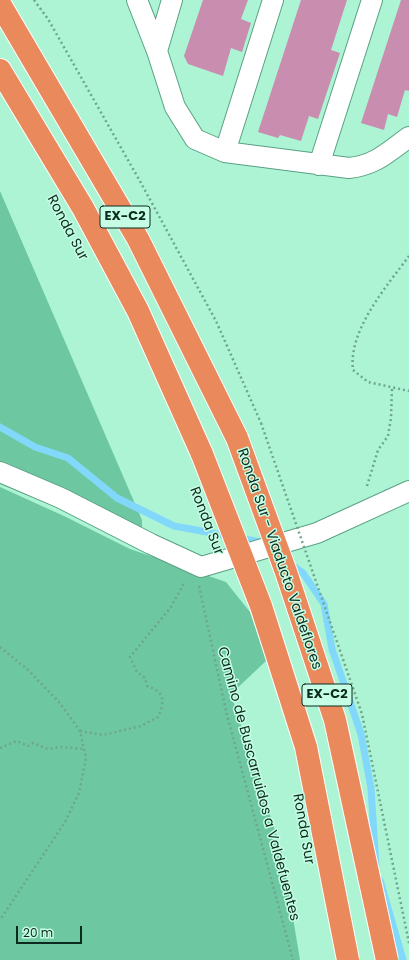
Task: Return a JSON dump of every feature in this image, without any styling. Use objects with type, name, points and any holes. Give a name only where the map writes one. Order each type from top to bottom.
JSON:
[{"type":"highway","name":"Ronda Sur - Viaducto Valdeflores","points":[[0,4],[138,239],[237,438],[286,572],[335,720],[387,960]]},
{"type":"highway","name":"Ronda Sur","points":[[0,70],[83,208],[138,311],[202,454],[261,606],[306,747],[348,960]]},
{"type":"street","points":[[137,0],[157,51],[175,107],[195,139],[225,152],[349,168],[364,166],[377,160],[409,137]]},
{"type":"street","points":[[157,51],[172,0]]},
{"type":"street","points":[[225,152],[273,0]]},
{"type":"street","points":[[319,165],[372,0]]},
{"type":"street","points":[[0,472],[61,498],[151,544],[199,571],[317,533],[409,491]]},
{"type":"path","points":[[34,0],[52,26],[186,264],[216,322],[261,423]]},
{"type":"path","points":[[409,256],[380,297],[356,338],[352,361],[353,370],[368,382],[409,391]]},
{"type":"path","points":[[367,488],[378,450],[388,436],[391,418],[392,388]]},
{"type":"path","points":[[80,731],[103,735],[141,726],[158,717],[164,704],[162,696],[154,688],[147,686],[144,678],[137,672],[130,657],[171,608],[184,584],[199,571]]},
{"type":"path","name":"Camino de Buscarruidos a Valdefuentes","points":[[199,571],[227,715],[293,960]]},
{"type":"path","points":[[0,647],[28,670],[58,702],[80,731],[86,758],[79,793],[65,822],[0,920]]},
{"type":"path","points":[[0,748],[16,741],[28,746],[33,743],[48,748],[62,747],[84,749]]},
{"type":"green space","points":[[0,191],[142,520],[142,528],[81,499],[0,465]]},
{"type":"green space","points":[[0,487],[64,516],[130,549],[226,582],[250,612],[267,660],[231,694],[282,852],[300,960],[0,960]]},
{"type":"building","points":[[203,0],[248,0],[241,19],[251,23],[242,52],[231,48],[223,76],[188,64],[184,56]]},
{"type":"building","points":[[301,0],[347,0],[331,50],[340,53],[318,119],[309,116],[301,141],[280,135],[278,138],[258,132]]},
{"type":"building","points":[[401,0],[409,0],[409,91],[405,90],[397,117],[388,114],[384,130],[361,123]]},
{"type":"waterway","points":[[0,427],[35,447],[68,458],[117,498],[174,526],[261,542]]},
{"type":"waterway","points":[[290,564],[303,573],[324,604],[332,649],[361,734],[371,788],[376,866]]},
{"type":"waterway","points":[[380,880],[403,960]]}]
